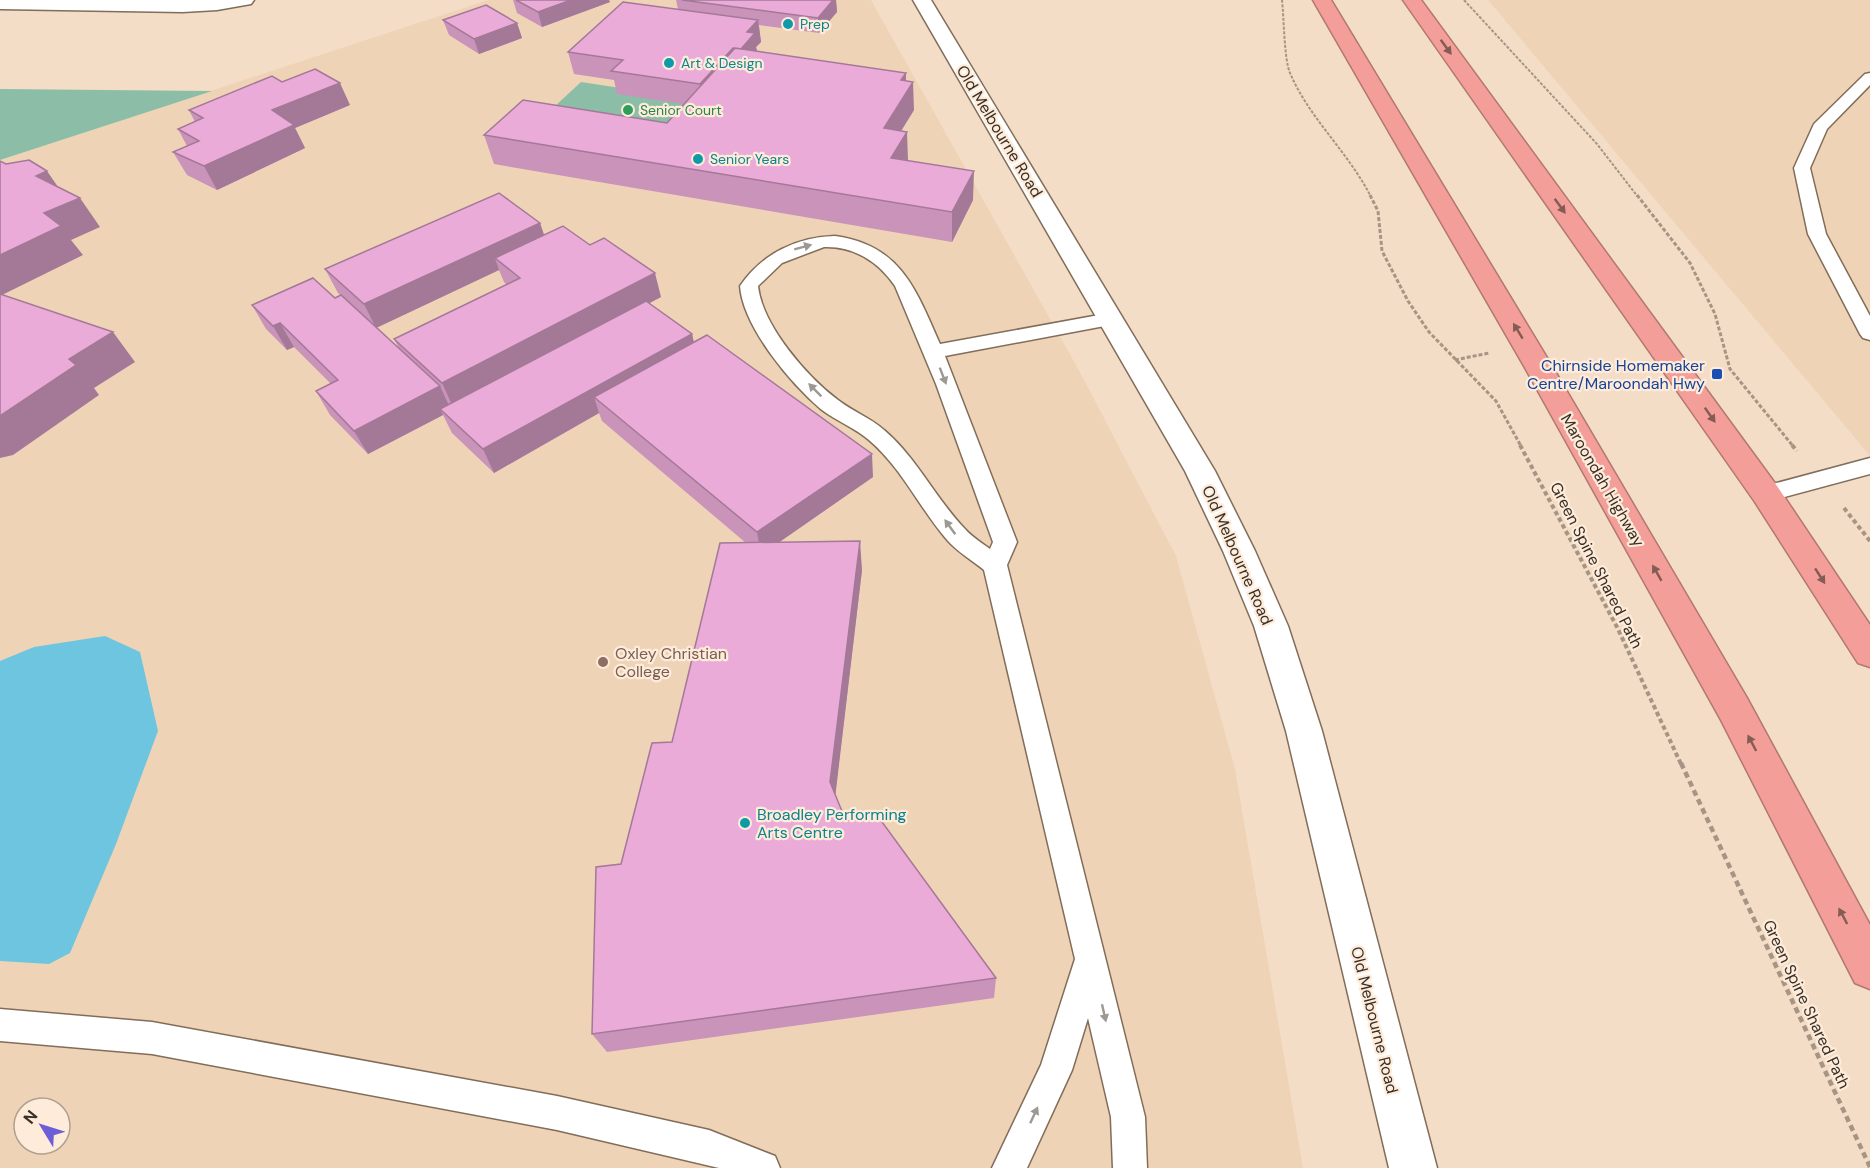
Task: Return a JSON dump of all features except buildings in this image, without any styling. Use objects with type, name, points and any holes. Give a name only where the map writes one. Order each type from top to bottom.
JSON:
[{"type":"highway","name":"Maroondah Highway","points":[[1322,0],[1532,356],[1728,698],[1870,968]]},
{"type":"highway","points":[[1412,0],[1766,494],[1870,653]]},
{"type":"street","points":[[0,4],[183,6],[217,5],[245,0]]},
{"type":"street","name":"Old Melbourne Road","points":[[922,0],[1200,471],[1239,551],[1271,626],[1304,731],[1413,1168]]},
{"type":"lane","points":[[1870,76],[1820,127],[1802,168],[1817,234],[1870,334]]},
{"type":"lane","points":[[995,565],[957,536],[910,471],[876,434],[830,405],[790,365],[761,323],[750,299],[749,286],[773,259],[795,249],[839,241],[860,247],[876,256],[903,284],[933,352],[1005,542],[995,565],[1128,1117],[1130,1168]]},
{"type":"lane","points":[[933,352],[1110,319]]},
{"type":"lane","points":[[1766,494],[1870,466]]},
{"type":"lane","points":[[1009,1168],[1056,1070],[1091,956]]},
{"type":"lane","points":[[0,1025],[152,1038],[557,1113],[709,1147],[763,1168]]},
{"type":"path","name":"Green Spine Shared Path","points":[[1282,0],[1289,72],[1315,114],[1359,173],[1378,211],[1382,251],[1408,302],[1429,332],[1496,401],[1617,627],[1870,1167]]},
{"type":"path","points":[[1464,0],[1597,144],[1690,263],[1715,314],[1730,369],[1870,541]]},
{"type":"path","points":[[1455,360],[1489,353]]},
{"type":"shaded area","name":"Oxley Christian College","points":[[488,0],[871,0],[1081,374],[1176,556],[1235,769],[1303,1168],[0,1168],[0,160]]},
{"type":"shaded area","points":[[1488,0],[1870,0],[1870,456]]},
{"type":"green space","name":"Senior Court","points":[[581,82],[712,102],[678,140],[541,119]]},
{"type":"green space","points":[[0,89],[212,91],[0,160]]},
{"type":"water","points":[[105,636],[140,652],[158,731],[116,844],[70,953],[49,964],[0,961],[0,661],[34,647]]},
{"type":"place","name":"Prep","points":[[788,24]]},
{"type":"place","name":"Art & Design","points":[[669,63]]},
{"type":"place","name":"Senior Court","points":[[628,110]]},
{"type":"place","name":"Senior Years","points":[[698,159]]},
{"type":"place","name":"Chirnside Homemaker Centre/Maroondah Hwy","points":[[1717,374]]},
{"type":"place","name":"Oxley Christian College","points":[[603,662]]},
{"type":"place","name":"Broadley Performing Arts Centre","points":[[745,823]]}]
